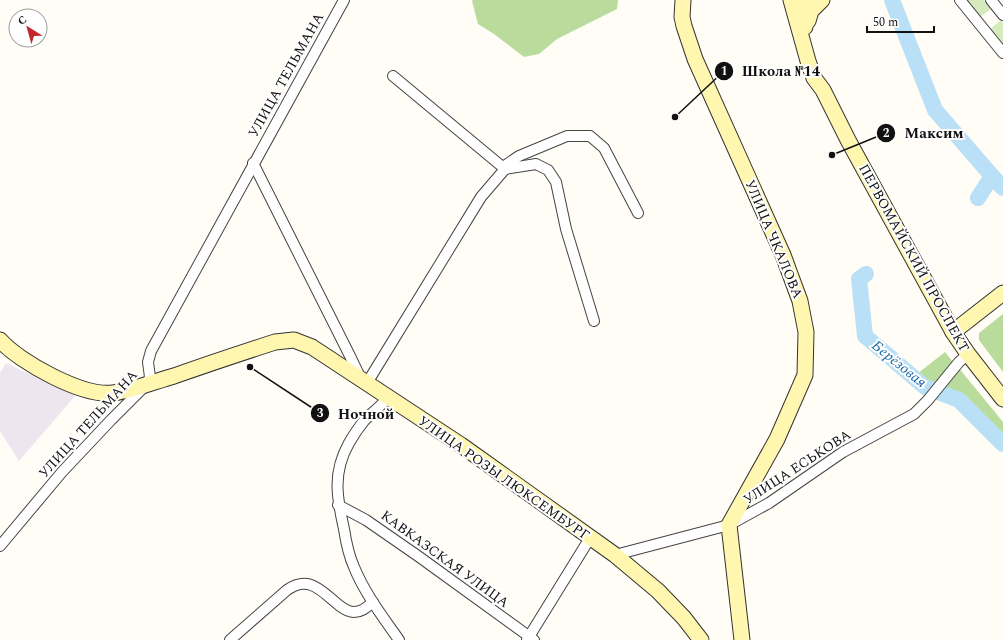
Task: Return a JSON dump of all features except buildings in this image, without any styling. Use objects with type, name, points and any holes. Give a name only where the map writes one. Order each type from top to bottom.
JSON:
[{"type":"street","name":"УЛИЦА ТЕЛЬМАНА","points":[[0,546],[62,472],[147,384],[150,377],[148,362],[151,351],[253,163],[344,0]]},
{"type":"street","name":"УЛИЦА ЧКАЛОВА","points":[[683,0],[682,16],[684,26],[695,59],[783,255],[800,301],[806,332],[805,375],[777,439],[729,525]]},
{"type":"street","name":"ПЕРВОМАЙСКИЙ ПРОСПЕКТ","points":[[791,0],[814,78],[823,90],[851,146],[954,332],[968,354],[1003,399]]},
{"type":"street","name":"ПЕРВОМАЙСКИЙ ПРОСПЕКТ","points":[[807,0],[803,9],[805,27],[823,90]]},
{"type":"street","points":[[805,27],[812,11],[822,0]]},
{"type":"street","points":[[960,0],[1003,53]]},
{"type":"street","points":[[991,0],[1003,15]]},
{"type":"street","points":[[393,76],[504,168],[536,164],[548,170],[556,182],[566,229],[594,321]]},
{"type":"street","points":[[253,163],[364,381],[481,197],[504,168],[519,156],[567,136],[590,136],[604,148],[638,213]]},
{"type":"street","points":[[954,332],[1003,293]]},
{"type":"street","name":"УЛИЦА РОЗЫ ЛЮКСЕМБУРГ","points":[[0,340],[32,366],[78,387],[97,392],[112,393],[147,384],[275,342],[294,340],[312,347],[461,445],[615,555],[658,591],[684,618],[701,640]]},
{"type":"street","name":"УЛИЦА ЕСЬКОВА","points":[[615,555],[729,525],[769,503],[843,452],[914,414],[928,400],[959,362],[968,354]]},
{"type":"street","points":[[388,397],[384,403],[364,421],[348,444],[339,466],[336,485],[338,505],[354,568],[373,602],[399,640]]},
{"type":"street","name":"КАВКАЗСКАЯ УЛИЦА","points":[[338,505],[379,529],[530,639]]},
{"type":"street","points":[[729,525],[742,640]]},
{"type":"street","points":[[530,639],[590,538]]},
{"type":"street","points":[[230,640],[287,590],[295,585],[305,583],[315,586],[344,609],[353,612],[363,610],[373,602]]},
{"type":"shaded area","points":[[6,363],[75,396],[19,461],[0,431],[0,373]]},
{"type":"green space","points":[[473,0],[618,0],[617,9],[557,39],[539,54],[524,57],[494,34],[478,24]]},
{"type":"green space","points":[[966,0],[984,0],[991,9],[980,17]]},
{"type":"green space","points":[[1001,20],[1003,23],[1003,45],[990,29]]},
{"type":"green space","points":[[1003,314],[1003,372],[979,340],[979,333]]},
{"type":"green space","points":[[945,352],[953,362],[934,386],[928,384],[917,374]]},
{"type":"green space","points":[[958,367],[1003,422],[1003,440],[961,398],[940,389]]},
{"type":"waterway","name":"Берёзовая","points":[[892,0],[935,110],[992,176],[978,198]]},
{"type":"waterway","points":[[992,176],[1003,188]]},
{"type":"waterway","name":"Берёзовая","points":[[866,274],[859,279],[865,336],[925,387],[959,400],[1003,444]]},
{"type":"place","name":"Школа №14","points":[[675,117]]},
{"type":"place","name":"Максим","points":[[832,155]]},
{"type":"place","name":"Ночной","points":[[250,367]]}]
